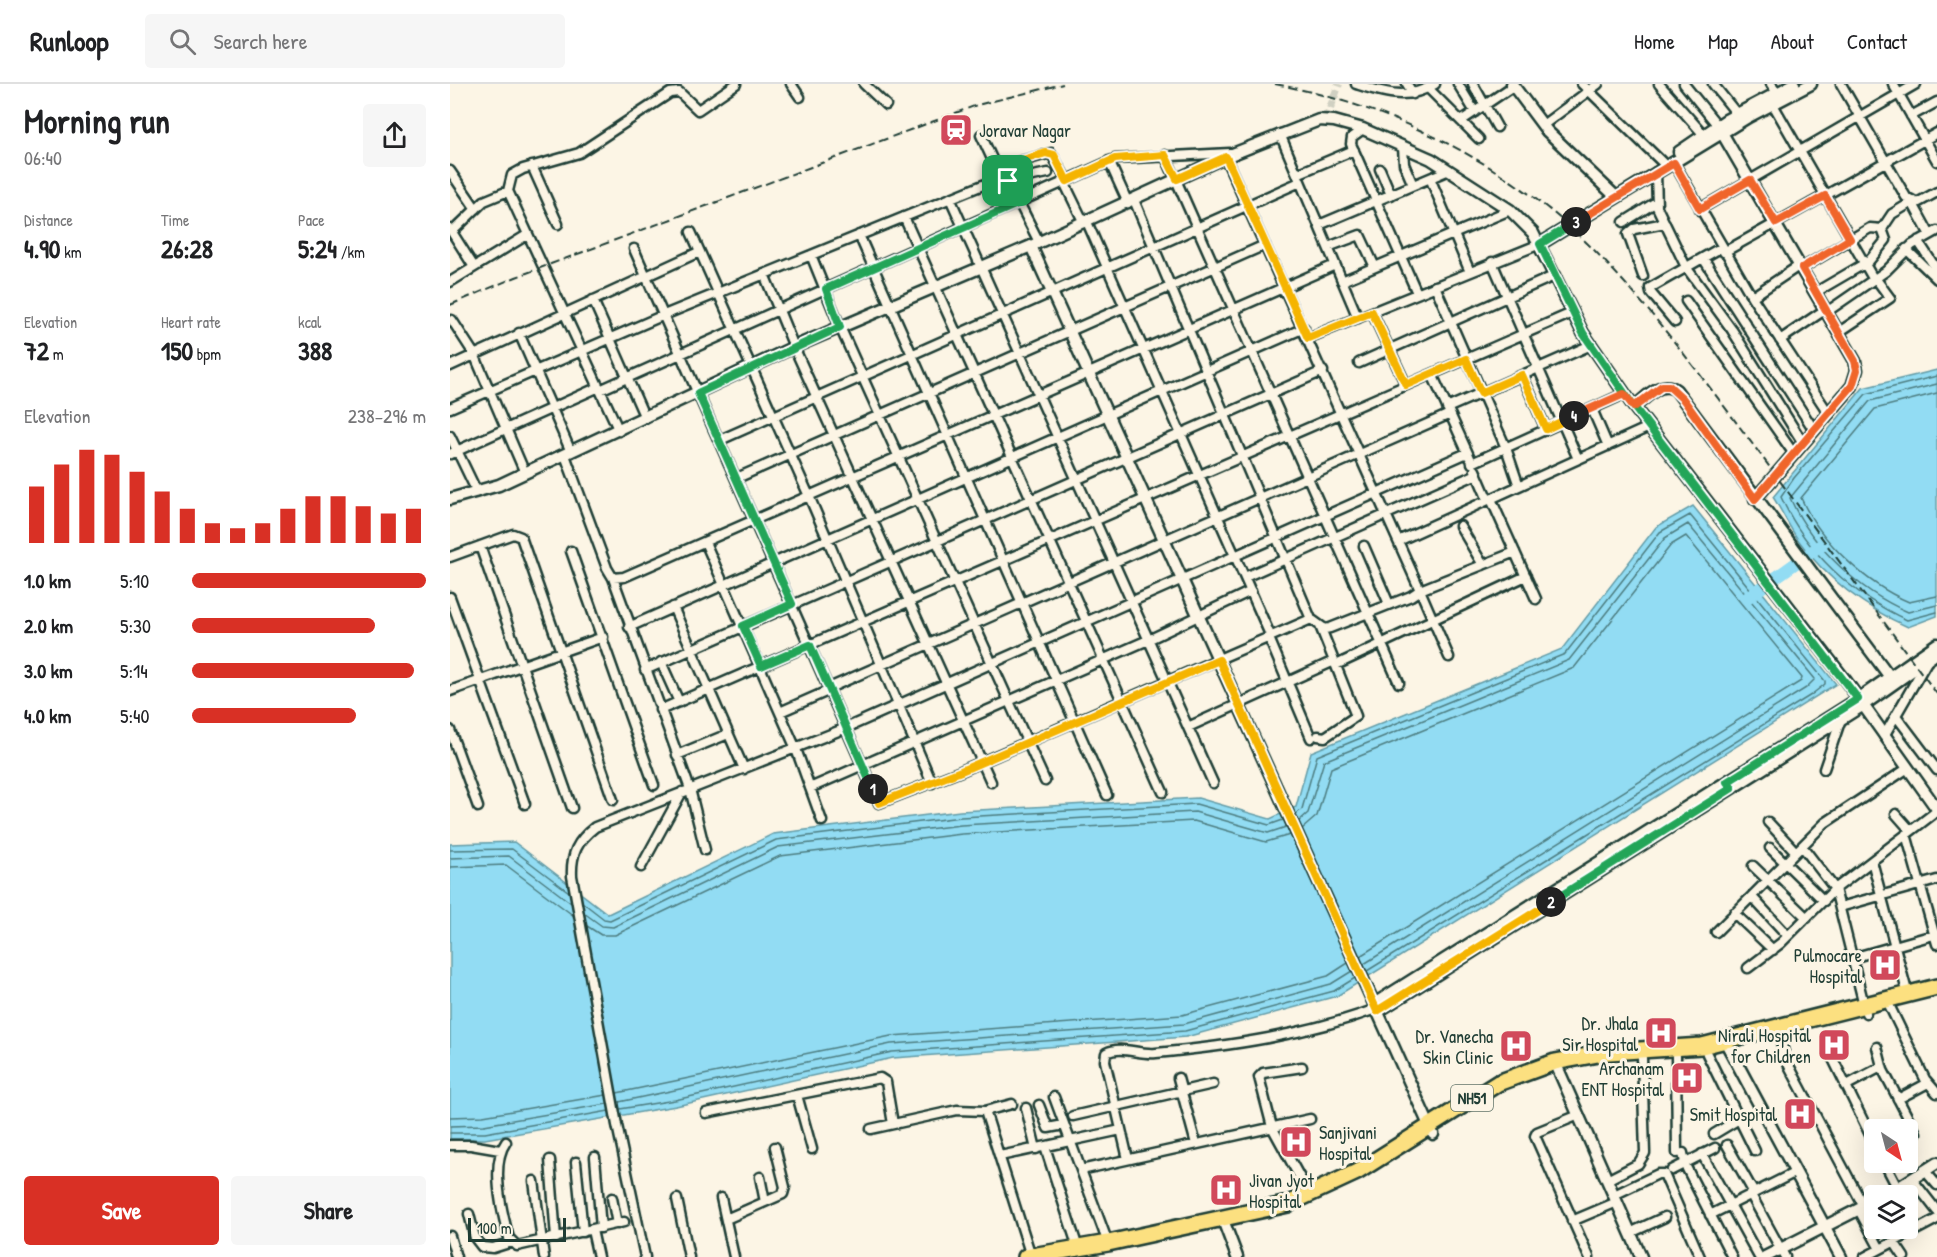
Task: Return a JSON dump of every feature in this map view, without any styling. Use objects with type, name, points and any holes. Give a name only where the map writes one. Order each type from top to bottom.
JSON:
[{"type":"highway","name":"NH51","points":[[1076,1253],[1108,1243],[1225,1224],[1310,1196],[1357,1172],[1501,1088],[1587,1055],[1728,1045],[1865,1010],[1908,994],[1937,987]]},
{"type":"highway","name":"NH51","points":[[1865,1010],[1890,1007],[1937,995]]},
{"type":"highway","name":"NH51","points":[[1557,1065],[1707,1054],[1728,1045]]},
{"type":"highway","name":"NH51","points":[[1028,1257],[1076,1253],[1306,1209],[1357,1182],[1431,1129]]},
{"type":"street","points":[[619,430],[563,314],[508,191],[512,176],[532,166],[579,153],[670,93],[679,92],[698,110],[736,84]]},
{"type":"street","points":[[791,84],[800,97]]},
{"type":"street","points":[[1356,84],[1389,95],[1413,94],[1431,86],[1479,139]]},
{"type":"street","points":[[1407,84],[1413,94]]},
{"type":"street","points":[[1458,84],[1475,112]]},
{"type":"street","points":[[1473,84],[1497,127]]},
{"type":"street","points":[[1543,125],[1586,87],[1598,84]]},
{"type":"street","points":[[1659,84],[1704,135]]},
{"type":"street","points":[[1698,84],[1687,87],[1720,129],[1827,310],[1855,361],[1857,370],[1852,386],[1755,499]]},
{"type":"street","points":[[1713,84],[1737,114]]},
{"type":"street","points":[[1794,84],[1737,114],[1720,129],[1704,135],[1663,168],[1656,202],[1686,267],[1732,330],[1803,443]]},
{"type":"street","points":[[1308,338],[1540,244],[1663,168],[1774,95],[1811,84]]},
{"type":"street","points":[[1780,340],[1875,280],[1893,265],[1906,249],[1933,233],[1912,202],[1906,197],[1841,84]]},
{"type":"street","points":[[1893,84],[1937,161]]},
{"type":"street","points":[[1700,209],[1916,84]]},
{"type":"street","points":[[1461,121],[1512,85],[1543,125],[1615,196]]},
{"type":"street","points":[[866,86],[886,105]]},
{"type":"street","points":[[1586,87],[1700,209],[1752,297],[1829,414]]},
{"type":"street","points":[[1774,95],[1799,151],[1864,264],[1890,298],[1839,332]]},
{"type":"street","points":[[1911,116],[1937,102]]},
{"type":"street","points":[[450,499],[477,492],[525,473],[794,347],[1085,223],[1177,179],[1280,134],[1318,120],[1334,121],[1363,129],[1449,170],[1510,210],[1540,244],[1572,313],[1624,394],[1846,681],[1937,810],[1835,890],[1773,950],[1748,968]]},
{"type":"street","points":[[1363,129],[1350,140],[1417,293]]},
{"type":"street","points":[[1675,322],[1650,290],[1652,286],[1703,258],[1776,223],[1937,133]]},
{"type":"street","points":[[1280,134],[1358,318]]},
{"type":"street","points":[[981,135],[996,168],[1019,203],[1054,292],[1089,371],[1431,1129]]},
{"type":"street","points":[[1403,147],[1404,164],[1413,185]]},
{"type":"street","points":[[720,440],[1248,206],[1354,150]]},
{"type":"street","points":[[996,168],[1051,153],[1125,307],[1236,556],[1287,682],[1315,737],[1326,737],[1356,716],[1320,626]]},
{"type":"street","points":[[454,452],[964,229],[1109,161],[1121,157],[1236,153]]},
{"type":"street","points":[[1165,155],[1399,683]]},
{"type":"street","points":[[1226,157],[1449,657]]},
{"type":"street","points":[[1109,161],[1154,248],[1311,620],[1320,626],[1330,628],[1515,552]]},
{"type":"street","points":[[532,166],[558,224]]},
{"type":"street","points":[[1380,169],[1391,195]]},
{"type":"street","points":[[1318,225],[1449,170]]},
{"type":"street","points":[[450,171],[476,209]]},
{"type":"street","points":[[450,408],[664,315],[951,198],[1004,179],[1048,173]]},
{"type":"street","points":[[1430,178],[1470,272]]},
{"type":"street","points":[[474,267],[451,231],[484,201],[508,191]]},
{"type":"street","points":[[1752,297],[1850,239],[1881,226],[1892,214],[1912,202],[1917,203],[1937,192]]},
{"type":"street","points":[[951,198],[1213,783]]},
{"type":"street","points":[[1624,222],[1656,202]]},
{"type":"street","points":[[1342,281],[1510,210]]},
{"type":"street","points":[[903,217],[1120,702],[1163,792]]},
{"type":"street","points":[[1643,276],[1628,234],[1634,229],[1665,223]]},
{"type":"street","points":[[1816,292],[1864,264],[1886,240],[1881,226]]},
{"type":"street","points":[[691,232],[809,496],[932,783]]},
{"type":"street","points":[[450,282],[527,235]]},
{"type":"street","points":[[859,235],[1107,795]]},
{"type":"street","points":[[1328,247],[1360,235],[1375,267]]},
{"type":"street","points":[[1918,241],[1937,270]]},
{"type":"street","points":[[737,478],[1265,245]]},
{"type":"street","points":[[634,249],[756,520],[879,803],[982,762],[1311,620]]},
{"type":"street","points":[[1906,249],[1937,279]]},
{"type":"street","points":[[450,366],[699,252]]},
{"type":"street","points":[[811,255],[840,327],[1045,782]]},
{"type":"street","points":[[1703,258],[1814,430]]},
{"type":"street","points":[[1492,262],[1578,459]]},
{"type":"street","points":[[613,578],[624,577],[756,520],[1089,371],[1335,265]]},
{"type":"street","points":[[764,274],[794,347],[991,782]]},
{"type":"street","points":[[1359,363],[1556,276]]},
{"type":"street","points":[[1435,286],[1506,448],[1519,486]]},
{"type":"street","points":[[593,300],[645,418]]},
{"type":"street","points":[[1686,301],[1794,454]]},
{"type":"street","points":[[1372,312],[1406,385]]},
{"type":"street","points":[[660,710],[1572,313]]},
{"type":"street","points":[[452,320],[474,354],[525,473]]},
{"type":"street","points":[[629,627],[1304,328]]},
{"type":"street","points":[[519,333],[552,408],[607,568],[613,578],[677,755],[705,850]]},
{"type":"street","points":[[780,712],[928,644],[1308,478],[1481,393],[1591,345]]},
{"type":"street","points":[[645,670],[1323,371]]},
{"type":"street","points":[[1432,374],[1536,599]]},
{"type":"street","points":[[1522,375],[1546,429]]},
{"type":"street","points":[[1634,407],[1662,386],[1669,386],[1676,390],[1755,499],[1893,680]]},
{"type":"street","points":[[1472,463],[1624,394]]},
{"type":"street","points":[[1592,408],[1608,446]]},
{"type":"street","points":[[1398,541],[1649,427]]},
{"type":"street","points":[[450,436],[454,452],[477,492]]},
{"type":"street","points":[[645,1257],[617,1125],[572,876],[574,850],[595,827],[846,728],[1467,453]]},
{"type":"street","points":[[1245,577],[1477,474]]},
{"type":"street","points":[[1460,526],[1483,565]]},
{"type":"street","points":[[450,557],[513,534],[521,537],[613,800]]},
{"type":"street","points":[[705,542],[796,749],[822,821]]},
{"type":"street","points":[[480,546],[572,808]]},
{"type":"street","points":[[1364,546],[1389,604]]},
{"type":"street","points":[[571,550],[654,785]]},
{"type":"street","points":[[1188,727],[1287,682],[1382,644],[1526,576]]},
{"type":"street","points":[[810,788],[1102,661],[1251,591]]},
{"type":"street","points":[[450,597],[525,804]]},
{"type":"street","points":[[673,607],[744,769]]},
{"type":"street","points":[[450,691],[603,637]]},
{"type":"street","points":[[1893,680],[1935,651]]},
{"type":"street","points":[[1128,1159],[1104,1060],[1106,1053],[1112,1050],[1153,1053],[1301,1033],[1376,1008],[1860,702],[1935,651]]},
{"type":"street","points":[[1884,736],[1935,651]]},
{"type":"street","points":[[661,663],[679,702]]},
{"type":"street","points":[[1730,785],[1841,719],[1860,702]]},
{"type":"street","points":[[1897,717],[1937,770]]},
{"type":"street","points":[[1824,769],[1841,719]]},
{"type":"street","points":[[450,730],[478,807]]},
{"type":"street","points":[[677,755],[728,734]]},
{"type":"street","points":[[1716,932],[1825,823],[1908,768]]},
{"type":"street","points":[[641,867],[686,791]]},
{"type":"street","points":[[1852,958],[1936,938],[1909,833],[1896,814]]},
{"type":"street","points":[[1768,822],[1799,849],[1835,890],[1865,1010]]},
{"type":"street","points":[[1770,848],[1824,901]]},
{"type":"street","points":[[1872,861],[1908,994]]},
{"type":"street","points":[[1753,866],[1807,918]]},
{"type":"street","points":[[1840,907],[1937,880]]},
{"type":"street","points":[[1752,897],[1788,936]]},
{"type":"street","points":[[1734,913],[1773,950]]},
{"type":"street","points":[[1890,1007],[1928,1083],[1937,1093]]},
{"type":"street","points":[[1778,1033],[1786,1062],[1880,1249]]},
{"type":"street","points":[[1728,1045],[1841,1257]]},
{"type":"street","points":[[1877,1047],[1881,1067],[1909,1119]]},
{"type":"street","points":[[1707,1054],[1755,1151]]},
{"type":"street","points":[[1831,1054],[1864,1123]]},
{"type":"street","points":[[1676,1056],[1680,1153],[1732,1257]]},
{"type":"street","points":[[1607,1180],[1638,1164],[1645,1153],[1642,1058]]},
{"type":"street","points":[[1557,1065],[1641,1257]]},
{"type":"street","points":[[1302,1067],[1263,1073],[1259,1077],[1272,1127],[1310,1196]]},
{"type":"street","points":[[1845,1086],[1881,1067]]},
{"type":"street","points":[[706,1113],[880,1078],[886,1082],[893,1124]]},
{"type":"street","points":[[1178,1078],[1196,1144]]},
{"type":"street","points":[[1898,1099],[1928,1083]]},
{"type":"street","points":[[1072,1116],[1213,1084]]},
{"type":"street","points":[[797,1095],[812,1149]]},
{"type":"street","points":[[1054,1097],[1108,1243]]},
{"type":"street","points":[[871,1129],[957,1110],[985,1111],[1012,1104]]},
{"type":"street","points":[[1039,1104],[1048,1128],[1064,1125]]},
{"type":"street","points":[[1026,1108],[1076,1253]]},
{"type":"street","points":[[985,1111],[1028,1257]]},
{"type":"street","points":[[1579,1115],[1535,1134],[1589,1257]]},
{"type":"street","points":[[1081,1170],[1310,1119]]},
{"type":"street","points":[[1714,1134],[1739,1119]]},
{"type":"street","points":[[1000,1156],[1121,1131]]},
{"type":"street","points":[[450,1145],[503,1146],[497,1175],[512,1242]]},
{"type":"street","points":[[1727,1145],[1783,1253]]},
{"type":"street","points":[[726,1219],[785,1191],[775,1147]]},
{"type":"street","points":[[1672,1170],[1715,1148]]},
{"type":"street","points":[[1702,1154],[1759,1257]]},
{"type":"street","points":[[592,1230],[595,1157]]},
{"type":"street","points":[[550,1160],[556,1238]]},
{"type":"street","points":[[576,1162],[598,1257]]},
{"type":"street","points":[[1904,1185],[1937,1163]]},
{"type":"street","points":[[1925,1171],[1937,1185]]},
{"type":"street","points":[[1710,1215],[1796,1172]]},
{"type":"street","points":[[1572,1221],[1658,1174],[1664,1174],[1700,1257]]},
{"type":"street","points":[[759,1177],[765,1202]]},
{"type":"street","points":[[1912,1179],[1937,1211]]},
{"type":"street","points":[[534,1181],[540,1242],[544,1257]]},
{"type":"street","points":[[469,1214],[475,1238],[482,1247],[493,1248],[512,1242],[521,1247],[621,1223],[612,1198]]},
{"type":"street","points":[[722,1198],[734,1257]]},
{"type":"street","points":[[677,1199],[689,1257]]},
{"type":"street","points":[[1765,1257],[1783,1253],[1864,1207]]},
{"type":"street","points":[[1630,1233],[1665,1217]]},
{"type":"street","points":[[1865,1257],[1937,1219]]},
{"type":"street","points":[[1225,1224],[1238,1257]]},
{"type":"street","points":[[450,1236],[456,1257]]},
{"type":"street","points":[[1894,1242],[1904,1257]]},
{"type":"water","points":[[1937,370],[1937,616],[1908,627],[1862,602],[1821,568],[1799,541],[1773,497],[1863,388]]},
{"type":"water","points":[[1693,506],[1836,684],[1337,996],[1186,1037],[893,1058],[676,1106],[485,1139],[450,1139],[450,844],[514,842],[608,914],[773,834],[960,811],[1198,798],[1270,819],[1296,807],[1311,752],[1562,649],[1656,527]]},
{"type":"waterway","points":[[1747,598],[1821,545]]},
{"type":"tunnel","points":[[1326,120],[1339,84]]},
{"type":"railway","points":[[450,305],[516,277],[977,105],[1063,84]]},
{"type":"railway","points":[[1275,84],[1319,94],[1406,124],[1488,166],[1562,220],[1596,252],[1640,300],[1681,350],[1937,694]]},
{"type":"place","name":"Joravar Nagar","points":[[956,130]]},
{"type":"place","name":"Pulmocare Hospital","points":[[1885,965]]},
{"type":"place","name":"Dr. Jhala Sir Hospital","points":[[1661,1033]]},
{"type":"place","name":"Nirali Hospital for Children","points":[[1834,1045]]},
{"type":"place","name":"Dr. Vanecha Skin Clinic","points":[[1516,1046]]},
{"type":"place","name":"Archanam ENT Hospital","points":[[1687,1078]]},
{"type":"place","name":"Smit Hospital","points":[[1800,1114]]},
{"type":"place","name":"Sanjivani Hospital","points":[[1296,1142]]},
{"type":"place","name":"Jivan Jyot Hospital","points":[[1226,1190]]},
{"type":"route","points":[[1008,181],[1000,178],[996,168],[1046,153],[1054,155],[1067,181],[1121,157],[1165,155],[1177,179],[1226,157],[1308,338],[1372,312],[1406,385],[1466,359],[1481,393],[1522,375],[1546,429],[1624,394],[1634,407],[1662,386],[1669,386],[1676,390],[1683,399],[1755,499],[1829,414],[1856,378],[1855,361],[1802,268],[1850,239],[1825,196],[1776,223],[1750,180],[1700,209],[1674,163],[1615,196],[1540,244],[1583,333],[1634,407],[1858,699],[1727,782],[1732,788],[1377,1011],[1219,660],[961,771],[879,803],[810,645],[761,666],[743,626],[792,604],[698,393],[840,327],[826,289],[1019,203],[1008,181]]}]
